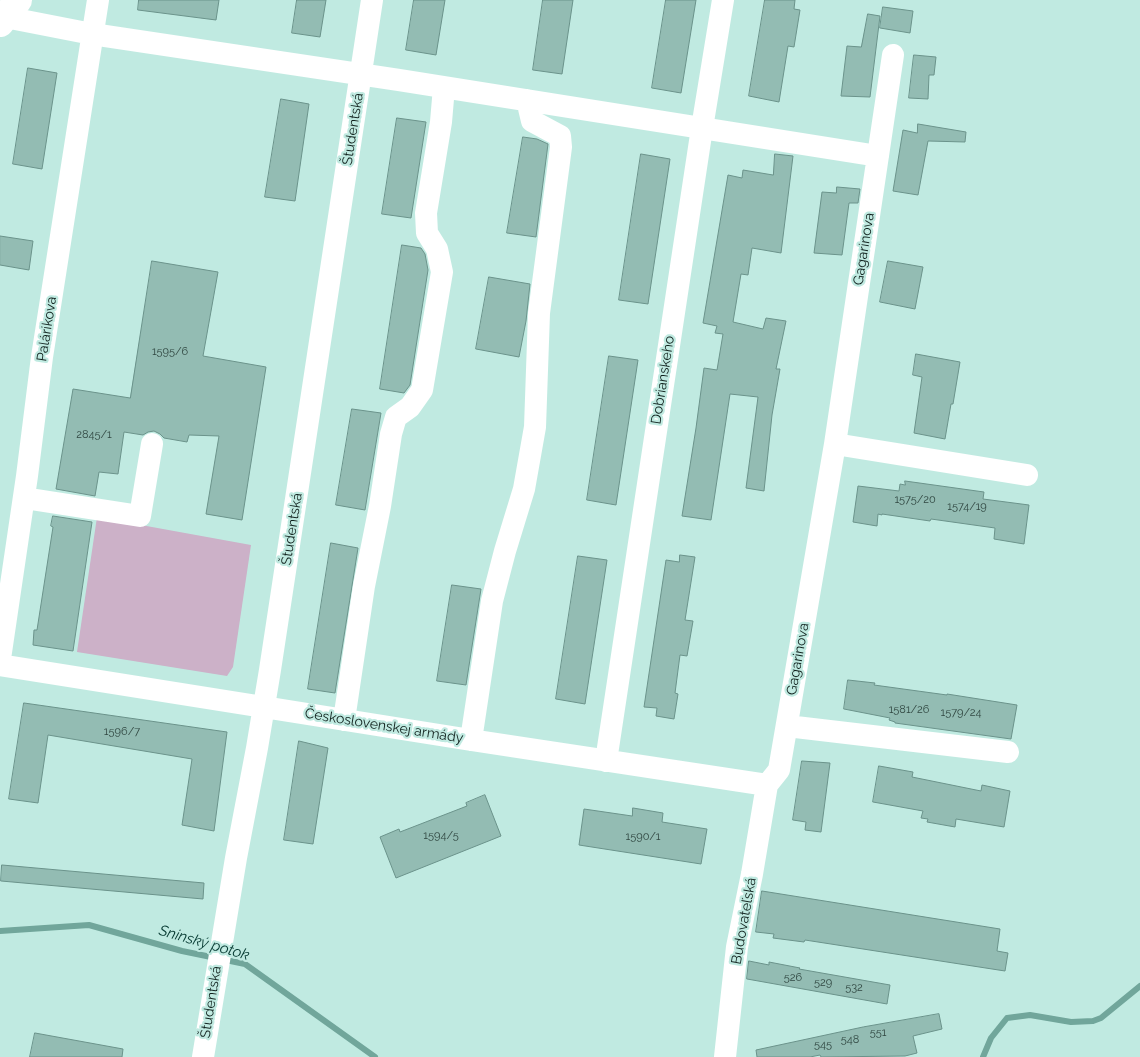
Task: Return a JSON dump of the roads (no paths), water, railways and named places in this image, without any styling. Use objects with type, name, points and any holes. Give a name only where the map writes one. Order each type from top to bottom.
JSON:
[{"type":"street","name":"Palárikova","points":[[0,659],[24,498],[42,357],[98,0]]},
{"type":"street","name":"Študentská","points":[[203,1057],[221,944],[264,707],[372,0]]},
{"type":"street","name":"Dobrianskeho","points":[[606,761],[723,0]]},
{"type":"street","points":[[8,13],[92,34],[444,87],[878,156]]},
{"type":"street","name":"Gagarinova","points":[[768,785],[779,770],[835,444],[892,55]]},
{"type":"street","points":[[344,720],[364,586],[380,506],[391,434],[396,418],[410,407],[422,390],[442,272],[437,249],[427,233],[426,213],[441,122],[444,87]]},
{"type":"street","points":[[471,740],[492,602],[524,489],[536,427],[539,313],[561,147],[560,136],[532,121],[527,100]]},
{"type":"street","points":[[24,498],[140,516],[152,444]]},
{"type":"street","points":[[835,444],[1027,475]]},
{"type":"street","name":"Československej armády","points":[[0,665],[768,785]]},
{"type":"street","points":[[787,726],[1008,752]]},
{"type":"street","name":"Budovateľská","points":[[725,1057],[737,947],[768,785]]},
{"type":"waterway","name":"Sninský potok","points":[[0,931],[89,925],[182,951],[245,964],[375,1057]]},
{"type":"waterway","name":"Sninský potok","points":[[983,1057],[991,1038],[1007,1018],[1030,1015],[1071,1022],[1093,1021],[1101,1018],[1140,986]]}]
